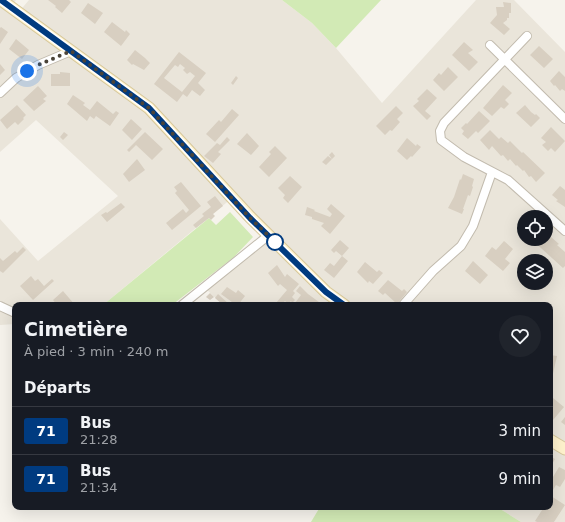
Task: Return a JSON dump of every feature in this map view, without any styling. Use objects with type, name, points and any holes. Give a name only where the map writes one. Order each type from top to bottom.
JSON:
[{"type":"street","points":[[1,0],[149,108],[250,218],[326,292],[340,302]]},
{"type":"street","points":[[527,36],[444,123],[440,131],[441,140],[464,157],[508,180],[565,231]]},
{"type":"street","points":[[490,45],[565,119]]},
{"type":"street","points":[[0,93],[16,78],[38,65],[71,51]]},
{"type":"street","points":[[406,302],[432,271],[461,246],[473,226],[492,172]]},
{"type":"street","points":[[186,302],[269,235]]},
{"type":"street","points":[[0,306],[12,312]]},
{"type":"street","points":[[553,442],[565,448]]},
{"type":"shaded area","points":[[0,0],[16,0],[11,7],[18,13],[29,0],[282,0],[312,23],[336,48],[382,103],[476,0],[514,0],[565,52],[565,522],[521,522],[502,510],[553,510],[553,302],[220,302],[204,287],[268,235],[232,198],[107,302],[12,302],[12,324],[0,325],[0,219],[38,261],[118,196],[36,120],[0,152]]},
{"type":"green space","points":[[282,0],[381,0],[336,48],[312,23]]},
{"type":"green space","points":[[230,212],[253,237],[234,257],[176,302],[107,302],[209,218],[216,225]]},
{"type":"green space","points":[[318,510],[502,510],[521,522],[311,522]]},
{"type":"building","points":[[48,0],[69,0],[71,2],[62,13]]},
{"type":"building","points":[[503,2],[511,3],[511,13],[509,13],[509,18],[507,18],[507,20],[503,23],[510,29],[504,35],[490,23],[497,15],[496,7],[504,7]]},
{"type":"building","points":[[88,3],[103,13],[95,24],[81,13]]},
{"type":"building","points":[[112,22],[130,34],[121,46],[104,32]]},
{"type":"building","points":[[1,27],[8,32],[0,44],[0,28]]},
{"type":"building","points":[[16,39],[29,50],[22,59],[9,49]]},
{"type":"building","points":[[464,42],[473,50],[468,53],[478,62],[469,71],[452,55]]},
{"type":"building","points":[[539,46],[553,59],[544,68],[530,55]]},
{"type":"building","points":[[135,50],[150,63],[144,70],[133,64],[132,65],[127,60]]},
{"type":"building","points":[[179,52],[206,73],[198,83],[205,90],[200,96],[192,90],[187,97],[183,94],[177,102],[154,84]],"holes":[[[180,64],[185,68],[183,70],[187,74],[190,72],[195,76],[182,92],[164,78],[175,65],[178,67]]]},
{"type":"building","points":[[0,64],[5,70],[0,75]]},
{"type":"building","points":[[448,67],[458,77],[444,91],[433,80],[439,73],[441,75]]},
{"type":"building","points":[[559,71],[565,77],[565,91],[562,89],[560,91],[550,81]]},
{"type":"building","points":[[60,72],[70,73],[70,86],[51,86],[51,74],[60,74]]},
{"type":"building","points":[[236,76],[238,78],[233,85],[231,83]]},
{"type":"building","points":[[503,85],[512,93],[505,100],[509,104],[504,109],[501,107],[492,116],[483,108]]},
{"type":"building","points":[[38,86],[47,96],[43,99],[46,101],[34,111],[23,100]]},
{"type":"building","points":[[427,89],[437,98],[425,111],[431,116],[427,120],[413,106],[419,101],[417,99]]},
{"type":"building","points":[[73,95],[85,103],[83,105],[90,110],[97,101],[113,114],[116,111],[119,113],[110,126],[96,116],[94,119],[90,116],[87,121],[67,104]]},
{"type":"building","points":[[17,105],[26,115],[18,125],[15,122],[7,129],[0,120]]},
{"type":"building","points":[[525,105],[531,112],[540,118],[531,127],[516,113]]},
{"type":"building","points":[[396,106],[403,113],[397,119],[400,122],[392,131],[390,130],[385,135],[376,126]]},
{"type":"building","points":[[232,109],[239,115],[215,142],[206,134],[219,120],[221,122]]},
{"type":"building","points":[[479,111],[490,121],[478,133],[476,131],[468,139],[462,134],[464,131],[461,128],[466,123],[467,124]]},
{"type":"building","points":[[131,119],[142,129],[132,140],[122,130]]},
{"type":"building","points":[[551,127],[565,141],[555,152],[551,148],[548,151],[542,145],[546,142],[541,138]]},
{"type":"building","points":[[490,130],[499,139],[501,137],[508,143],[510,141],[545,173],[536,182],[531,176],[529,177],[524,170],[523,171],[517,165],[516,166],[510,159],[508,161],[503,155],[501,156],[492,146],[489,150],[480,140]]},
{"type":"building","points":[[64,132],[68,135],[63,140],[60,137]]},
{"type":"building","points":[[145,132],[163,149],[152,160],[136,145],[129,152],[127,150]]},
{"type":"building","points":[[247,133],[259,146],[251,155],[237,144]]},
{"type":"building","points":[[227,137],[230,140],[218,152],[221,154],[213,163],[204,156],[217,143],[220,145]]},
{"type":"building","points":[[407,138],[416,146],[417,144],[421,147],[412,157],[411,156],[407,160],[397,151]]},
{"type":"building","points":[[275,146],[287,158],[269,177],[259,167],[271,154],[269,152]]},
{"type":"building","points":[[332,152],[335,156],[332,159],[329,155]]},
{"type":"building","points":[[328,156],[332,159],[326,165],[322,162]]},
{"type":"building","points":[[137,159],[145,170],[129,182],[123,174]]},
{"type":"building","points":[[463,174],[474,179],[470,196],[468,195],[462,214],[448,208]]},
{"type":"building","points":[[290,176],[302,187],[288,203],[283,198],[285,195],[278,188]]},
{"type":"building","points":[[181,182],[201,206],[172,230],[166,223],[183,209],[186,213],[189,210],[175,193],[177,191],[174,187]]},
{"type":"building","points":[[560,186],[565,190],[565,207],[556,201],[558,200],[552,195]]},
{"type":"building","points":[[215,196],[223,206],[213,214],[215,216],[211,220],[209,218],[196,228],[193,225],[204,216],[202,214],[211,207],[207,202]]},
{"type":"building","points":[[121,203],[125,207],[107,222],[101,215],[106,212],[107,213]]},
{"type":"building","points":[[331,204],[345,216],[330,234],[321,226],[324,223],[305,215],[307,207],[330,217],[332,214],[327,209]]},
{"type":"building","points":[[553,239],[559,244],[557,245],[565,252],[565,266],[563,268],[553,259],[553,254],[548,254],[539,246],[553,246]]},
{"type":"building","points":[[340,240],[349,248],[342,256],[336,251],[334,253],[331,250]]},
{"type":"building","points":[[504,241],[513,249],[505,259],[510,263],[503,271],[485,256],[492,247],[496,250]]},
{"type":"building","points":[[23,247],[26,250],[3,273],[0,271],[0,258],[3,261],[15,251],[17,253]]},
{"type":"building","points":[[342,256],[348,261],[334,278],[324,270],[330,263],[334,266]]},
{"type":"building","points":[[473,261],[488,275],[480,284],[465,271]]},
{"type":"building","points":[[365,262],[377,272],[379,270],[383,273],[373,284],[369,281],[368,283],[357,272]]},
{"type":"building","points":[[277,265],[285,277],[287,274],[299,284],[293,291],[295,293],[292,297],[295,300],[293,302],[277,302],[287,290],[280,284],[278,286],[268,273]]},
{"type":"building","points":[[31,276],[35,281],[38,279],[44,286],[52,279],[54,281],[33,300],[20,286]]},
{"type":"building","points":[[388,280],[402,291],[404,289],[407,292],[399,302],[395,302],[385,293],[383,295],[378,291]]},
{"type":"building","points":[[300,286],[319,302],[296,302],[301,295],[296,291]]},
{"type":"building","points":[[227,287],[236,293],[238,290],[245,296],[240,302],[232,302],[221,294]]},
{"type":"building","points":[[63,291],[72,302],[55,302],[53,300]]},
{"type":"building","points":[[210,293],[214,297],[210,300],[206,297]]},
{"type":"building","points":[[218,294],[227,302],[220,302],[215,298]]},
{"type":"building","points":[[553,355],[557,356],[553,374]]},
{"type":"building","points":[[553,398],[564,407],[553,420]]},
{"type":"building","points":[[565,417],[565,425],[561,422]]},
{"type":"building","points":[[559,467],[565,470],[565,479],[560,487],[556,485],[553,490],[553,477]]},
{"type":"building","points":[[553,497],[565,505],[554,522],[535,521],[542,510],[553,510]]},
{"type":"bus line","name":"71","points":[[1,0],[149,108],[205,167],[250,218],[326,292],[340,302]]},
{"type":"route","points":[[27,71],[71,51],[149,108],[205,167],[250,218],[277,244],[275,242]]}]
